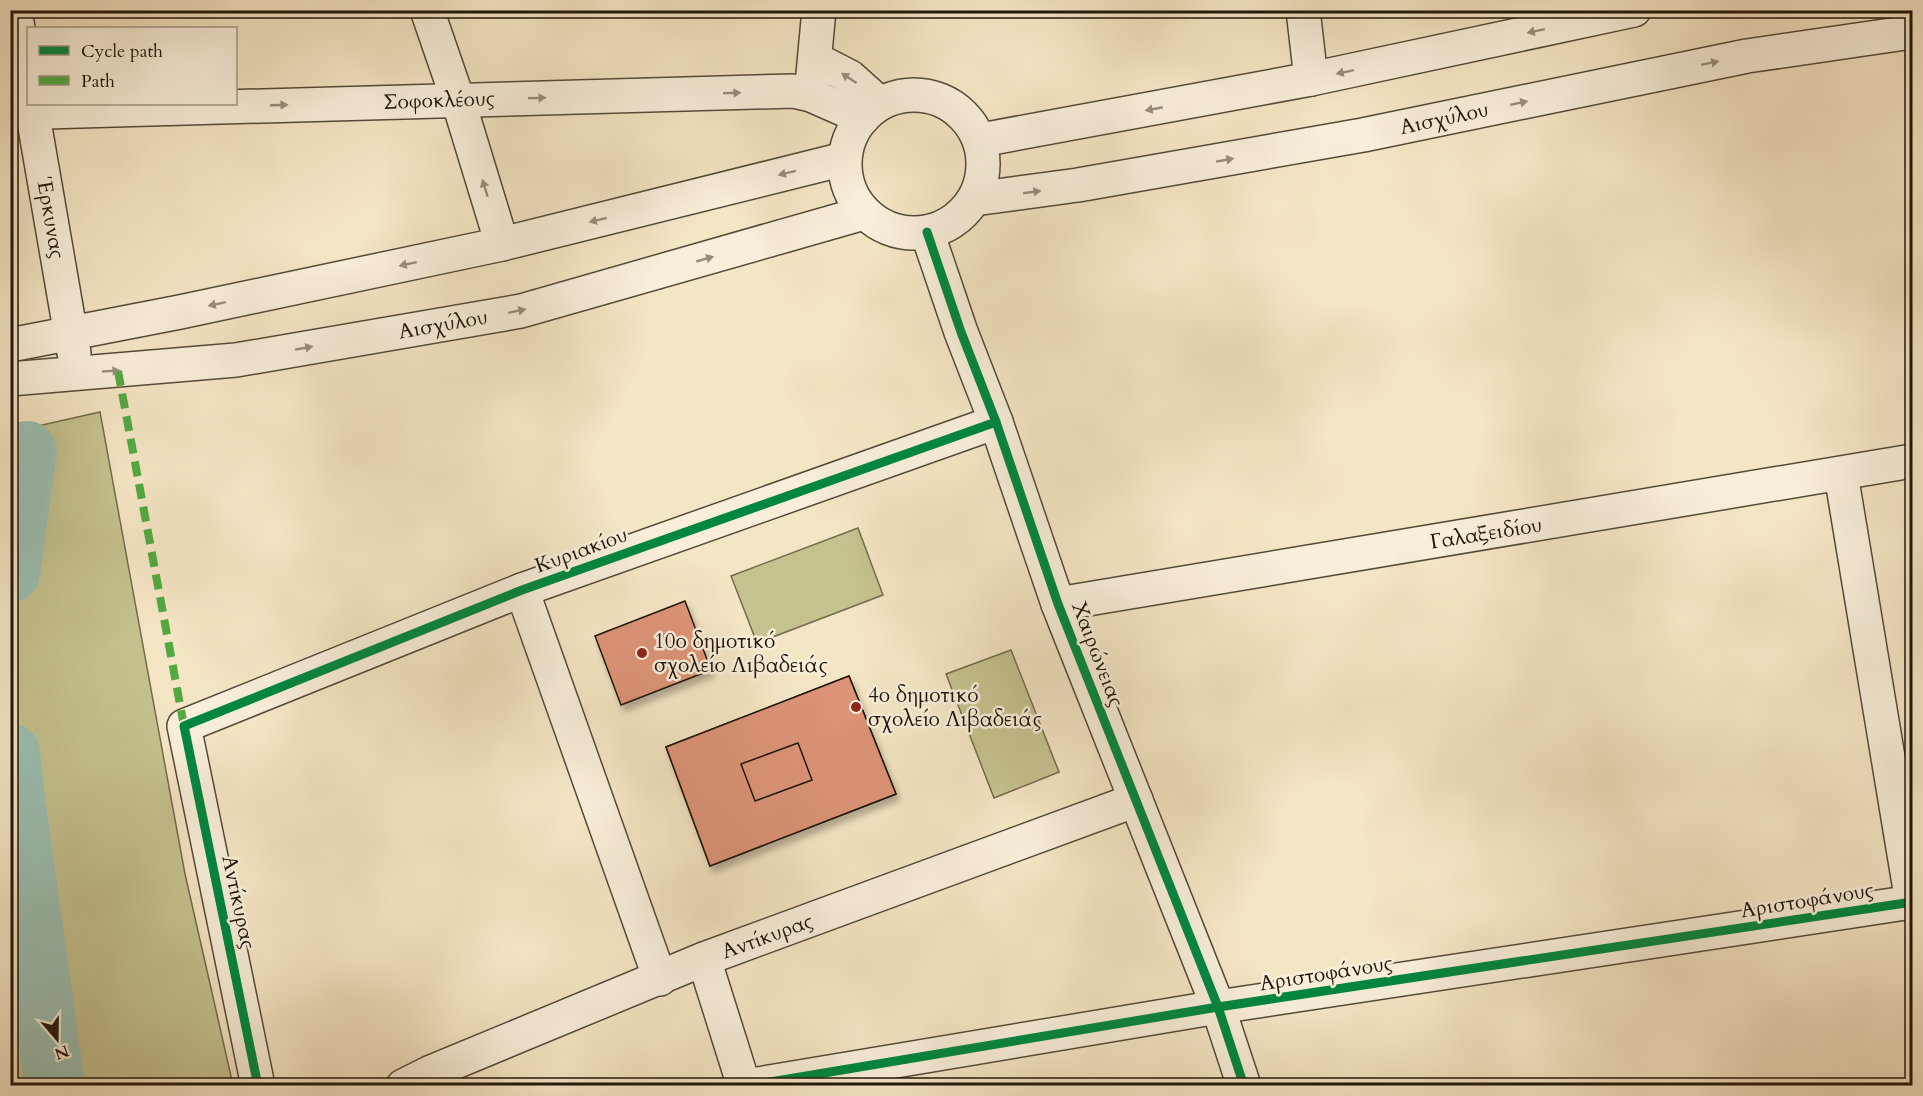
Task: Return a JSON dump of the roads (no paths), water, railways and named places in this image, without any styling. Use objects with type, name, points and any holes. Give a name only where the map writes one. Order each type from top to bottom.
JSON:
[{"type":"street","name":"Έρκυνας","points":[[15,10],[26,104],[77,373]]},
{"type":"street","points":[[427,10],[458,100],[502,244]]},
{"type":"street","points":[[811,95],[819,10]]},
{"type":"street","points":[[1303,10],[1311,79]]},
{"type":"street","points":[[981,140],[1311,79],[1634,10]]},
{"type":"street","name":"Αισχύλου","points":[[974,199],[1078,185],[1363,135],[1747,56],[1912,32]]},
{"type":"street","points":[[815,59],[850,77],[871,110]]},
{"type":"street","name":"Σοφοκλέους","points":[[237,102],[458,100],[793,91],[871,110]]},
{"type":"street","points":[[904,94],[936,97],[963,113],[981,140],[984,170],[974,199],[954,221],[927,232],[904,233],[882,226],[864,213],[848,188],[844,159],[853,129],[871,110],[904,94]]},
{"type":"street","points":[[10,345],[502,244],[844,159]]},
{"type":"street","name":"Αισχύλου","points":[[10,379],[236,360],[521,311],[864,213]]},
{"type":"street","name":"Χαιρώνειας","points":[[927,232],[1059,604],[1218,1007],[1244,1086]]},
{"type":"street","name":"Κυριακίου","points":[[184,726],[522,590],[996,422]]},
{"type":"street","name":"Γαλαξειδίου","points":[[1059,604],[1912,462]]},
{"type":"street","points":[[1841,474],[1912,902]]},
{"type":"street","name":"Κυριακίου","points":[[522,590],[660,979]]},
{"type":"street","name":"Αντίκυρας","points":[[184,726],[258,1086]]},
{"type":"street","name":"Αντίκυρας","points":[[403,1086],[429,1073],[704,959],[1136,800]]},
{"type":"street","name":"Αριστοφάνους","points":[[745,1086],[1218,1007],[1912,902]]},
{"type":"street","points":[[704,959],[745,1086]]},
{"type":"waterway","points":[[10,573],[27,451]]},
{"type":"waterway","points":[[10,753],[55,1086]]},
{"type":"place","name":"10ο δημοτικό σχολείο Λιβαδειάς","points":[[642,653]]},
{"type":"place","name":"4ο δημοτικό σχολείο Λιβαδειάς","points":[[856,707]]}]
